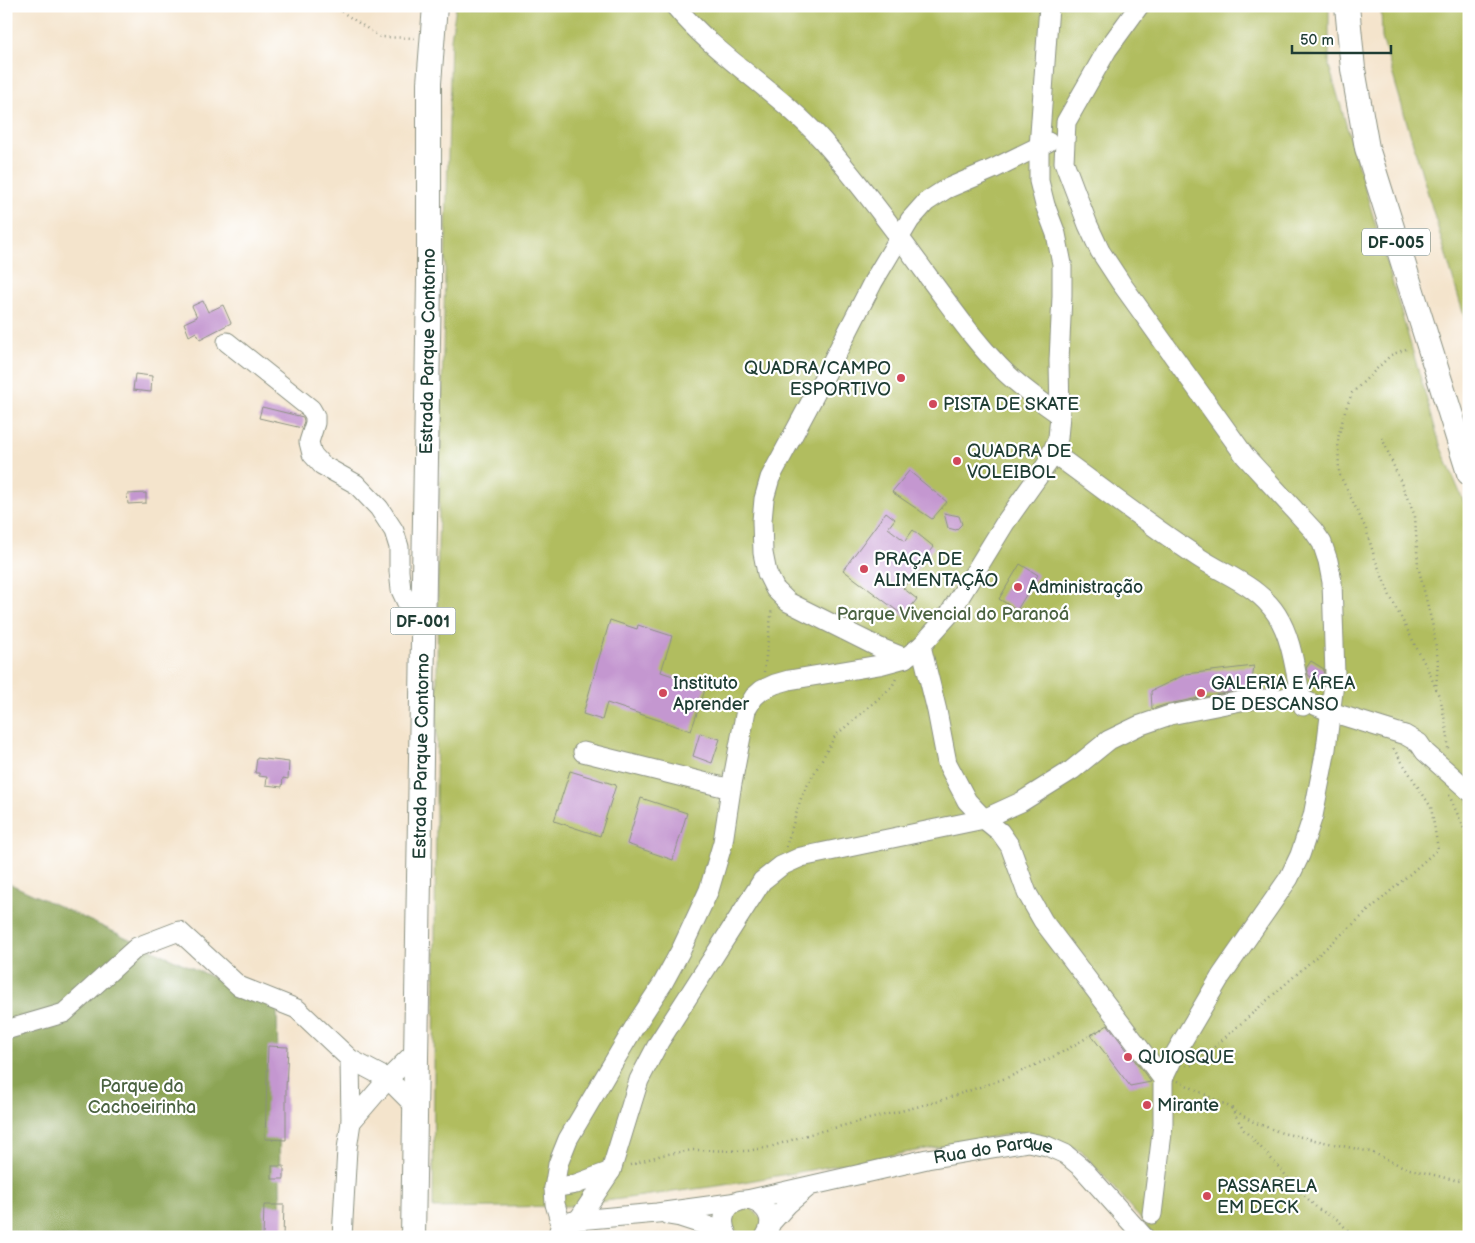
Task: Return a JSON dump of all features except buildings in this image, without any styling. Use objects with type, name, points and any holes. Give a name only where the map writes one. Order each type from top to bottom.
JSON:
[{"type":"main road","name":"Estrada Parque Contorno","points":[[413,1237],[429,280],[429,83],[435,6]]},
{"type":"main road","name":"DF-005","points":[[1347,6],[1353,69],[1367,148],[1469,473]]},
{"type":"street","points":[[675,6],[695,29],[784,102],[822,140],[870,197],[981,346],[1029,393],[1060,415]]},
{"type":"street","points":[[565,1227],[555,1204],[554,1188],[558,1164],[568,1139],[635,1026],[663,983],[682,948],[709,890],[723,842],[746,710],[754,697],[762,690],[789,680],[879,665],[904,658],[920,646],[948,616],[1005,523],[1050,458],[1058,438],[1062,264],[1056,234],[1045,205],[1039,180],[1044,144],[1048,6]]},
{"type":"street","points":[[904,658],[788,602],[775,589],[767,573],[763,553],[762,521],[764,499],[770,478],[873,282],[910,220],[926,202],[946,189],[1044,144],[1066,122],[1107,50],[1139,6]]},
{"type":"street","points":[[1066,122],[1064,162],[1100,251],[1245,456],[1313,530],[1322,544],[1329,568],[1334,612],[1335,675],[1313,816],[1300,855],[1289,878],[1221,976],[1167,1072],[1163,1125],[1152,1214]]},
{"type":"street","points":[[1044,144],[1064,162]]},
{"type":"street","points":[[227,342],[311,409],[315,416],[315,423],[309,442],[312,454],[322,465],[356,484],[379,508],[394,531],[399,547],[399,571],[402,590],[407,603],[423,614]]},
{"type":"street","points":[[1050,458],[1193,569],[1232,591],[1253,606],[1269,623],[1288,662],[1295,700]]},
{"type":"street","points":[[920,646],[937,711],[947,763],[967,801],[1000,832],[1010,846],[1026,893],[1042,920],[1119,1019],[1167,1072]]},
{"type":"street","points":[[565,1227],[611,1171],[639,1080],[659,1042],[762,881],[781,866],[801,856],[984,818],[1021,802],[1072,770],[1110,740],[1138,726],[1170,716],[1246,700],[1295,700],[1330,716],[1425,752]]},
{"type":"street","points":[[1330,716],[1405,735],[1419,742],[1425,752],[1469,791]]},
{"type":"street","points":[[583,752],[731,788]]},
{"type":"street","points":[[6,1030],[64,1013],[137,947],[179,930],[239,986],[297,1009],[350,1059],[388,1079],[414,1105]]},
{"type":"street","points":[[351,1122],[388,1079],[415,1052]]},
{"type":"street","points":[[342,1237],[347,1149],[351,1122],[350,1059]]},
{"type":"street","name":"Rua do Parque","points":[[657,1213],[742,1201],[927,1159],[1028,1142],[1047,1146],[1065,1154],[1082,1168],[1144,1237]]},
{"type":"street","points":[[554,1188],[576,1184],[611,1171]]},
{"type":"street","name":"Rua do Parque","points":[[767,1233],[788,1204],[810,1185]]},
{"type":"street","points":[[727,1235],[724,1226],[727,1211],[742,1201],[761,1204],[769,1217],[767,1233]]},
{"type":"street","points":[[565,1227],[657,1213],[680,1218],[727,1235]]},
{"type":"path","points":[[333,6],[380,37],[432,39]]},
{"type":"path","points":[[1406,349],[1391,355],[1352,393],[1338,438],[1339,473],[1366,529],[1375,559],[1390,596],[1429,672],[1441,701],[1448,737],[1449,795],[1469,840]]},
{"type":"path","points":[[1382,438],[1415,516],[1418,566],[1433,627],[1438,661],[1436,688]]},
{"type":"path","points":[[762,690],[775,589]]},
{"type":"path","points":[[781,866],[802,795],[835,736],[892,687],[904,658]]},
{"type":"path","points":[[1167,1072],[1194,1065],[1438,849],[1431,807],[1386,736]]},
{"type":"path","points":[[611,1171],[662,1155],[693,1150],[747,1151],[770,1147],[810,1134],[936,1102],[1009,1077],[1059,1054],[1119,1019]]},
{"type":"path","points":[[1167,1072],[1182,1083],[1230,1107],[1251,1121],[1282,1133],[1371,1152],[1406,1168],[1458,1180],[1469,1180]]},
{"type":"path","points":[[1230,1107],[1244,1130],[1295,1186],[1318,1209],[1338,1220],[1354,1237]]},
{"type":"green space","name":"Parque Vivencial do Paranoá","points":[[456,6],[1329,6],[1329,66],[1441,448],[1469,514],[1469,1237],[1156,1237],[1081,1150],[1021,1132],[732,1184],[568,1206],[433,1208],[438,549],[451,39]]},
{"type":"green space","points":[[1381,6],[1469,6],[1469,333],[1382,38]]},
{"type":"green space","name":"Parque da Cachoeirinha","points":[[6,882],[277,1007],[281,1237],[6,1237]]},
{"type":"green space","points":[[749,1206],[763,1220],[756,1235],[746,1237],[737,1232],[732,1219],[735,1213]]},
{"type":"place","name":"QUADRA/CAMPO ESPORTIVO","points":[[901,378]]},
{"type":"place","name":"PISTA DE SKATE","points":[[933,404]]},
{"type":"place","name":"QUADRA DE VOLEIBOL","points":[[957,461]]},
{"type":"place","name":"PRAÇA DE ALIMENTAÇÃO","points":[[864,569]]},
{"type":"place","name":"Administração","points":[[1018,587]]},
{"type":"place","name":"Instituto Aprender","points":[[663,693]]},
{"type":"place","name":"GALERIA E ÁREA DE DESCANSO","points":[[1201,693]]},
{"type":"place","name":"QUIOSQUE","points":[[1128,1057]]},
{"type":"place","name":"Mirante","points":[[1147,1105]]},
{"type":"place","name":"PASSARELA EM DECK","points":[[1207,1196]]}]
